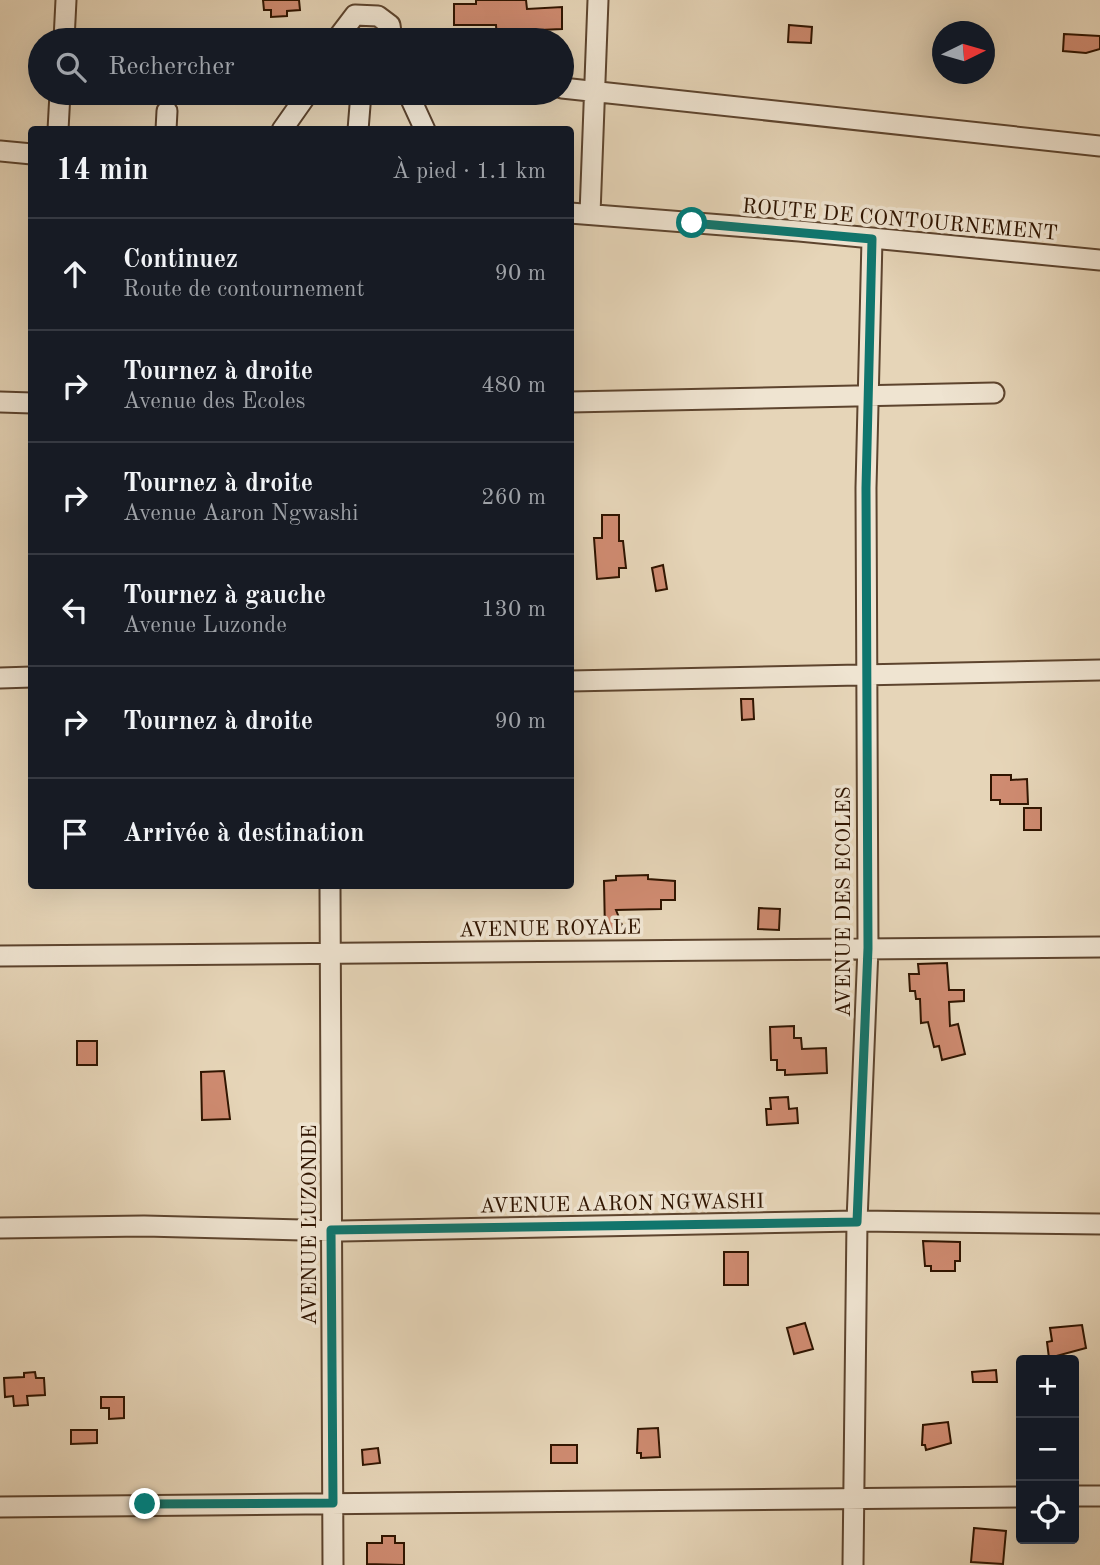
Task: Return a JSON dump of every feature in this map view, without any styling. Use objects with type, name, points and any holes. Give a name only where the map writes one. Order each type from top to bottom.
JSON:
[{"type":"street","points":[[65,28],[66,0]]},
{"type":"street","points":[[580,214],[594,90],[598,0]]},
{"type":"street","points":[[345,28],[355,15],[379,16],[390,28]]},
{"type":"street","points":[[574,89],[1100,146]]},
{"type":"street","points":[[58,126],[59,105]]},
{"type":"street","points":[[285,126],[300,105]]},
{"type":"street","points":[[358,126],[360,105]]},
{"type":"street","points":[[414,105],[423,126]]},
{"type":"street","points":[[0,151],[28,154]]},
{"type":"street","name":"ROUTE DE CONTOURNEMENT","points":[[580,214],[1100,260]]},
{"type":"street","name":"AVENUE DES ECOLES","points":[[853,1565],[857,1222],[868,948],[868,396],[872,239]]},
{"type":"street","points":[[574,402],[994,393]]},
{"type":"street","points":[[0,402],[28,403]]},
{"type":"street","points":[[574,681],[1100,670]]},
{"type":"street","points":[[0,678],[28,677]]},
{"type":"street","name":"AVENUE LUZONDE","points":[[330,889],[333,1565]]},
{"type":"street","name":"AVENUE ROYALE","points":[[0,956],[1100,947]]},
{"type":"street","name":"AVENUE AARON NGWASHI","points":[[0,1228],[144,1226],[331,1230],[857,1222],[1100,1224]]},
{"type":"street","points":[[1079,1496],[1100,1496]]},
{"type":"street","points":[[0,1507],[1016,1497]]},
{"type":"building","points":[[263,0],[299,0],[300,10],[287,11],[287,16],[271,17],[271,10],[264,10]]},
{"type":"building","points":[[476,0],[526,0],[527,9],[562,7],[562,28],[454,25],[454,4],[476,4]]},
{"type":"building","points":[[789,25],[812,27],[811,43],[788,42]]},
{"type":"building","points":[[1064,34],[1100,36],[1100,49],[1086,53],[1063,51]]},
{"type":"building","points":[[602,515],[619,515],[619,541],[623,541],[626,568],[619,568],[619,577],[597,579],[594,538],[602,538]]},
{"type":"building","points":[[663,565],[667,589],[656,591],[652,568]]},
{"type":"building","points":[[741,699],[753,699],[754,719],[742,720]]},
{"type":"building","points":[[991,775],[1011,775],[1011,780],[1027,779],[1028,804],[1000,804],[1000,800],[991,800]]},
{"type":"building","points":[[1024,808],[1041,808],[1041,830],[1024,830]]},
{"type":"building","points":[[648,875],[648,879],[675,881],[675,900],[661,900],[661,909],[616,910],[622,925],[619,930],[605,932],[604,881],[616,880],[616,876]]},
{"type":"building","points":[[759,908],[780,909],[779,930],[758,929]]},
{"type":"building","points":[[947,963],[949,990],[964,990],[964,1001],[949,1002],[950,1026],[958,1024],[965,1054],[942,1060],[939,1046],[934,1047],[928,1022],[921,1023],[920,999],[916,999],[915,991],[910,991],[909,974],[919,974],[918,964]]},
{"type":"building","points":[[794,1026],[794,1038],[801,1038],[802,1049],[826,1048],[827,1073],[785,1075],[785,1070],[777,1070],[777,1060],[771,1060],[770,1027]]},
{"type":"building","points":[[77,1041],[97,1041],[97,1065],[77,1065]]},
{"type":"building","points":[[224,1071],[230,1119],[202,1120],[201,1072]]},
{"type":"building","points":[[788,1097],[789,1109],[797,1108],[798,1123],[767,1125],[766,1109],[771,1109],[770,1098]]},
{"type":"building","points":[[923,1241],[960,1242],[960,1261],[955,1261],[955,1271],[931,1271],[931,1266],[925,1266]]},
{"type":"building","points":[[724,1252],[748,1252],[748,1285],[724,1285]]},
{"type":"building","points":[[805,1323],[813,1349],[794,1354],[787,1328]]},
{"type":"building","points":[[1082,1325],[1086,1348],[1060,1355],[1049,1355],[1047,1342],[1052,1341],[1050,1328]]},
{"type":"building","points":[[996,1370],[997,1382],[973,1382],[972,1372]]},
{"type":"building","points":[[35,1372],[36,1378],[44,1378],[45,1395],[27,1396],[28,1405],[14,1406],[13,1396],[5,1397],[4,1378],[24,1377],[24,1373]]},
{"type":"building","points":[[101,1397],[124,1397],[124,1418],[109,1419],[109,1408],[101,1408]]},
{"type":"building","points":[[948,1422],[951,1443],[926,1450],[925,1445],[922,1445],[923,1425]]},
{"type":"building","points":[[658,1428],[660,1457],[641,1458],[641,1453],[637,1453],[638,1429]]},
{"type":"building","points":[[71,1430],[97,1430],[97,1443],[71,1444]]},
{"type":"building","points":[[551,1445],[577,1445],[577,1463],[551,1463]]},
{"type":"building","points":[[378,1448],[380,1463],[363,1465],[362,1450]]},
{"type":"building","points":[[974,1528],[1006,1531],[1003,1564],[971,1562]]},
{"type":"building","points":[[382,1536],[395,1536],[395,1543],[404,1543],[404,1565],[367,1564],[367,1543],[382,1543]]},
{"type":"route","points":[[145,1504],[333,1503],[331,1230],[857,1222],[868,948],[866,488],[872,239],[692,223]]}]
